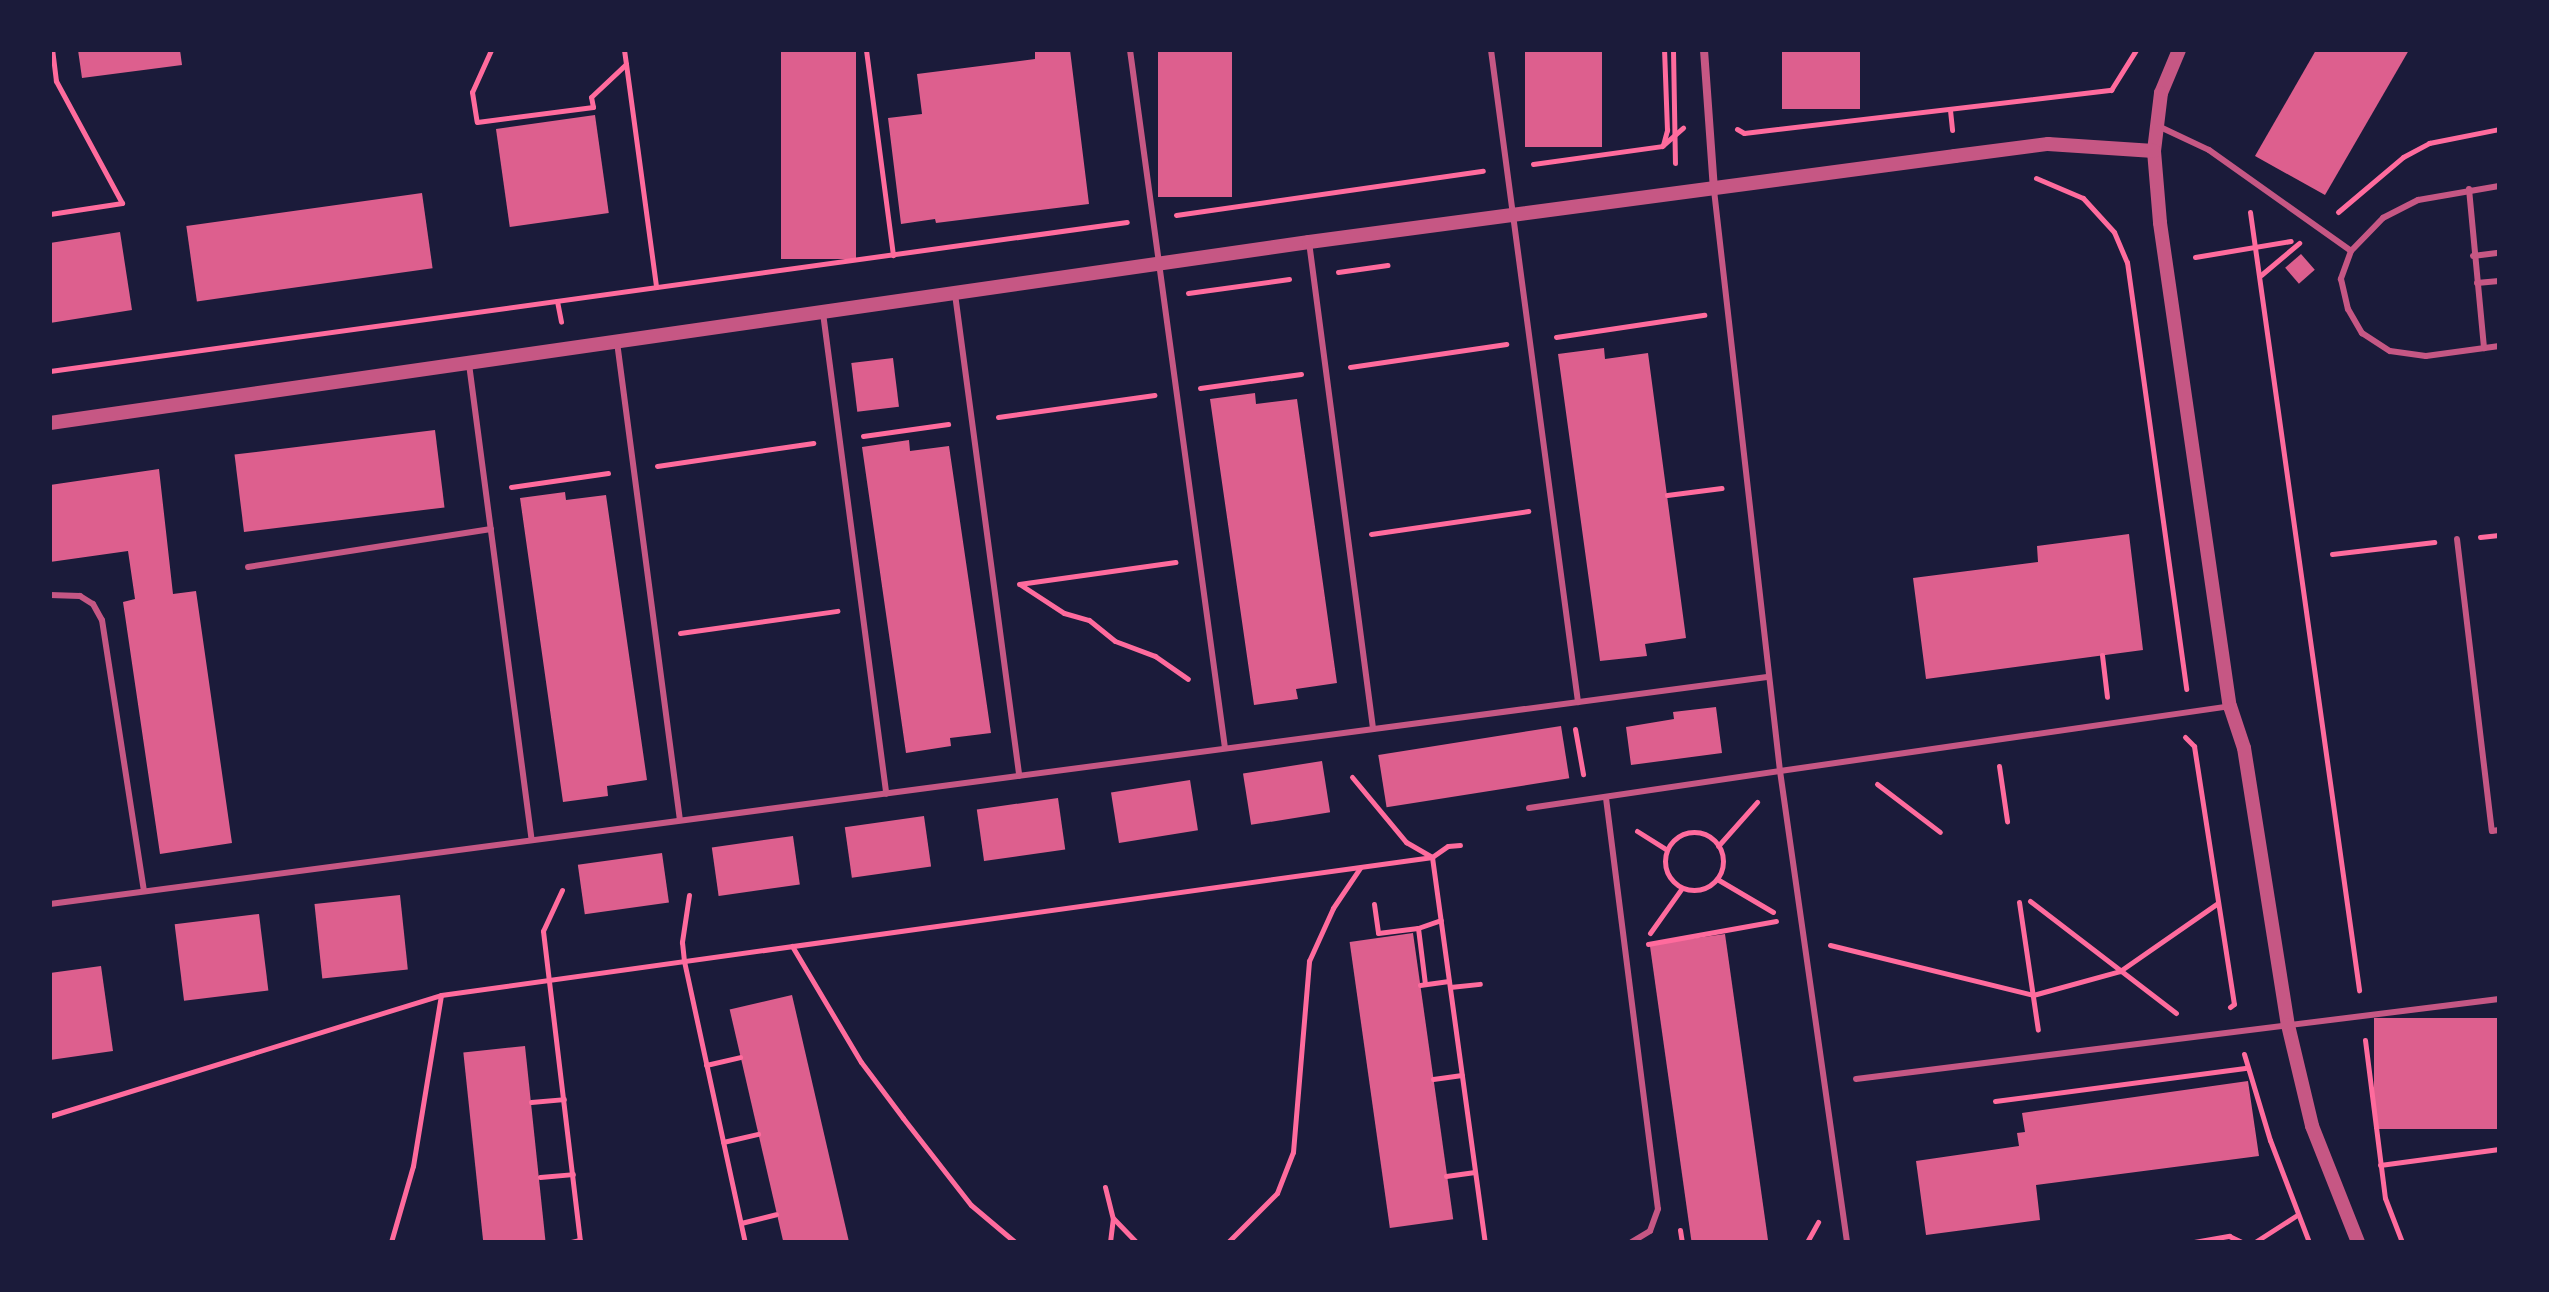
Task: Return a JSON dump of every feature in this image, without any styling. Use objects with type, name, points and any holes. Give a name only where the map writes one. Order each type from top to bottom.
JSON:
[{"type":"street","points":[[1704,50],[1714,188]]},
{"type":"street","points":[[2179,50],[2161,93],[2154,125],[2154,151],[2166,261],[2230,706],[2244,748],[2288,1025],[2312,1126],[2358,1242]]},
{"type":"street","points":[[50,423],[1309,242],[2048,144],[2154,151]]},
{"type":"lane","points":[[1130,50],[1162,265],[1225,748]]},
{"type":"lane","points":[[1491,50],[1531,341],[1574,702]]},
{"type":"lane","points":[[2154,125],[2209,150],[2351,251]]},
{"type":"lane","points":[[2499,186],[2418,200],[2383,218],[2351,251],[2341,279],[2348,309],[2362,333],[2390,351],[2426,356],[2499,346]]},
{"type":"lane","points":[[1714,188],[1725,312],[1767,677],[1847,1242]]},
{"type":"lane","points":[[2469,189],[2484,348]]},
{"type":"lane","points":[[1309,242],[1373,729]]},
{"type":"lane","points":[[2473,256],[2499,253]]},
{"type":"lane","points":[[2477,283],[2499,281]]},
{"type":"lane","points":[[955,294],[1019,776]]},
{"type":"lane","points":[[823,312],[886,794]]},
{"type":"lane","points":[[617,342],[680,820]]},
{"type":"lane","points":[[469,362],[532,840]]},
{"type":"lane","points":[[248,567],[491,529]]},
{"type":"lane","points":[[2457,539],[2492,831],[2499,830]]},
{"type":"lane","points":[[50,595],[80,596],[93,604],[102,620],[144,891]]},
{"type":"lane","points":[[50,904],[1767,677]]},
{"type":"lane","points":[[1529,808],[2230,706]]},
{"type":"lane","points":[[1606,798],[1656,1186],[1655,1224],[1632,1242]]},
{"type":"lane","points":[[1856,1079],[2499,999]]},
{"type":"path","points":[[50,214],[122,203],[56,81],[52,50]]},
{"type":"path","points":[[491,50],[472,92],[477,122],[593,107],[591,97],[626,64]]},
{"type":"path","points":[[624,50],[656,287]]},
{"type":"path","points":[[866,50],[893,255]]},
{"type":"path","points":[[1662,146],[1667,130],[1664,50]]},
{"type":"path","points":[[1664,194],[1677,159],[1673,50]]},
{"type":"path","points":[[50,371],[1662,146],[1686,125],[1707,122],[1726,121],[1744,133],[2111,90],[2136,50]]},
{"type":"path","points":[[2166,261],[2304,239]]},
{"type":"path","points":[[2127,262],[2187,702]]},
{"type":"path","points":[[2260,276],[2363,1018],[2380,1165],[2385,1198],[2402,1242]]},
{"type":"path","points":[[486,490],[1725,312]]},
{"type":"path","points":[[1667,495],[1747,486]]},
{"type":"path","points":[[1348,537],[1552,507]]},
{"type":"path","points":[[2332,554],[2499,535]]},
{"type":"path","points":[[994,588],[1200,558]]},
{"type":"path","points":[[1020,584],[1064,613],[1089,620],[1115,641],[1155,656],[1219,700]]},
{"type":"path","points":[[655,637],[861,607]]},
{"type":"path","points":[[2102,655],[2108,706]]},
{"type":"path","points":[[1574,702],[1588,799]]},
{"type":"path","points":[[2192,731],[2234,1004],[2224,1012]]},
{"type":"path","points":[[2178,733],[2194,746]]},
{"type":"path","points":[[1998,759],[2007,821]]},
{"type":"path","points":[[1883,775],[1868,777],[1940,832]]},
{"type":"path","points":[[1352,777],[1396,833],[1432,857],[1485,1242]]},
{"type":"path","points":[[1718,846],[1767,791],[1782,789]]},
{"type":"path","points":[[1625,824],[1666,849]]},
{"type":"path","points":[[1683,833],[1706,834],[1722,850],[1721,873],[1705,889],[1682,888],[1666,872],[1666,849],[1683,833]]},
{"type":"path","points":[[50,1116],[441,995],[1432,857],[1448,846],[1460,845]]},
{"type":"path","points":[[1228,1242],[1277,1193],[1293,1152],[1309,961],[1333,908],[1360,867]]},
{"type":"path","points":[[1682,888],[1642,945],[1785,919],[1717,879]]},
{"type":"path","points":[[562,890],[543,931],[580,1241],[571,1242]]},
{"type":"path","points":[[689,895],[682,942],[684,961],[745,1242]]},
{"type":"path","points":[[2030,901],[2206,1036],[2245,1062],[2309,1242]]},
{"type":"path","points":[[2019,902],[2042,1055]]},
{"type":"path","points":[[1801,930],[1819,942],[2033,995],[2120,971],[2218,903]]},
{"type":"path","points":[[1374,904],[1378,933],[1418,928],[1441,920]]},
{"type":"path","points":[[1418,928],[1422,985],[1480,984]]},
{"type":"path","points":[[792,946],[861,1062],[903,1118],[971,1205],[1015,1242]]},
{"type":"path","points":[[391,1242],[413,1166],[441,995]]},
{"type":"path","points":[[706,1065],[740,1057]]},
{"type":"path","points":[[1995,1101],[2247,1068]]},
{"type":"path","points":[[1433,1079],[1462,1075]]},
{"type":"path","points":[[531,1102],[564,1099]]},
{"type":"path","points":[[723,1142],[758,1134]]},
{"type":"path","points":[[2380,1165],[2499,1149]]},
{"type":"path","points":[[1446,1176],[1475,1172]]},
{"type":"path","points":[[540,1177],[573,1174]]},
{"type":"path","points":[[1105,1187],[1113,1218],[1110,1242]]},
{"type":"path","points":[[741,1223],[776,1214]]},
{"type":"path","points":[[2255,1242],[2297,1215]]},
{"type":"path","points":[[1113,1218],[1136,1242]]},
{"type":"path","points":[[2194,1242],[2229,1236],[2242,1242]]},
{"type":"building","points":[[78,50],[180,50],[182,65],[82,78]]},
{"type":"building","points":[[781,50],[856,50],[856,259],[781,259]]},
{"type":"building","points":[[1070,50],[1089,204],[936,223],[935,219],[901,224],[888,118],[922,114],[917,74],[1035,59],[1035,51]]},
{"type":"building","points":[[1158,50],[1232,50],[1232,197],[1158,197]]},
{"type":"building","points":[[1525,50],[1602,50],[1602,147],[1525,147]]},
{"type":"building","points":[[1782,50],[1860,50],[1860,109],[1782,109]]},
{"type":"building","points":[[2316,50],[2409,50],[2325,195],[2255,156]]},
{"type":"building","points":[[595,115],[609,213],[510,227],[496,129]]},
{"type":"building","points":[[422,193],[433,268],[197,301],[186,226]]},
{"type":"building","points":[[120,232],[132,310],[50,323],[50,243]]},
{"type":"building","points":[[2301,254],[2315,270],[2299,284],[2285,268]]},
{"type":"building","points":[[1604,348],[1605,359],[1648,353],[1686,638],[1645,644],[1647,656],[1600,661],[1558,354]]},
{"type":"building","points":[[893,358],[899,407],[857,412],[851,363]]},
{"type":"building","points":[[1255,393],[1256,404],[1297,399],[1337,683],[1296,689],[1298,699],[1254,705],[1210,399]]},
{"type":"building","points":[[435,430],[445,507],[244,532],[235,455]]},
{"type":"building","points":[[909,440],[910,451],[949,446],[991,733],[950,738],[951,746],[906,753],[862,447]]},
{"type":"building","points":[[159,469],[173,594],[196,591],[232,843],[160,854],[123,602],[135,599],[128,551],[50,562],[50,485]]},
{"type":"building","points":[[565,492],[566,500],[606,495],[647,780],[607,786],[608,796],[563,802],[520,498]]},
{"type":"building","points":[[2129,534],[2143,650],[1926,679],[1913,578],[2038,562],[2037,546]]},
{"type":"building","points":[[1716,707],[1722,753],[1631,765],[1626,727],[1674,719],[1673,712]]},
{"type":"building","points":[[1561,726],[1569,778],[1387,807],[1378,755]]},
{"type":"building","points":[[1322,761],[1330,812],[1251,825],[1243,774]]},
{"type":"building","points":[[1190,780],[1198,830],[1119,843],[1111,793]]},
{"type":"building","points":[[1058,798],[1065,849],[984,861],[977,809]]},
{"type":"building","points":[[924,816],[931,867],[852,878],[845,827]]},
{"type":"building","points":[[793,836],[800,885],[719,896],[712,847]]},
{"type":"building","points":[[662,853],[669,903],[585,914],[578,865]]},
{"type":"building","points":[[400,895],[408,970],[322,979],[314,904]]},
{"type":"building","points":[[259,914],[268,990],[184,1001],[175,924]]},
{"type":"building","points":[[1413,933],[1453,1219],[1390,1228],[1350,942]]},
{"type":"building","points":[[1725,934],[1768,1242],[1692,1242],[1650,945]]},
{"type":"building","points":[[101,966],[113,1051],[50,1060],[50,973]]},
{"type":"building","points":[[792,995],[849,1242],[783,1242],[730,1009]]},
{"type":"building","points":[[2374,1018],[2499,1018],[2499,1129],[2374,1129]]},
{"type":"building","points":[[525,1046],[546,1242],[483,1242],[463,1052]]},
{"type":"building","points":[[2248,1081],[2259,1156],[2036,1185],[2040,1220],[1926,1235],[1916,1161],[2019,1146],[2017,1133],[2025,1132],[2022,1113]]}]
